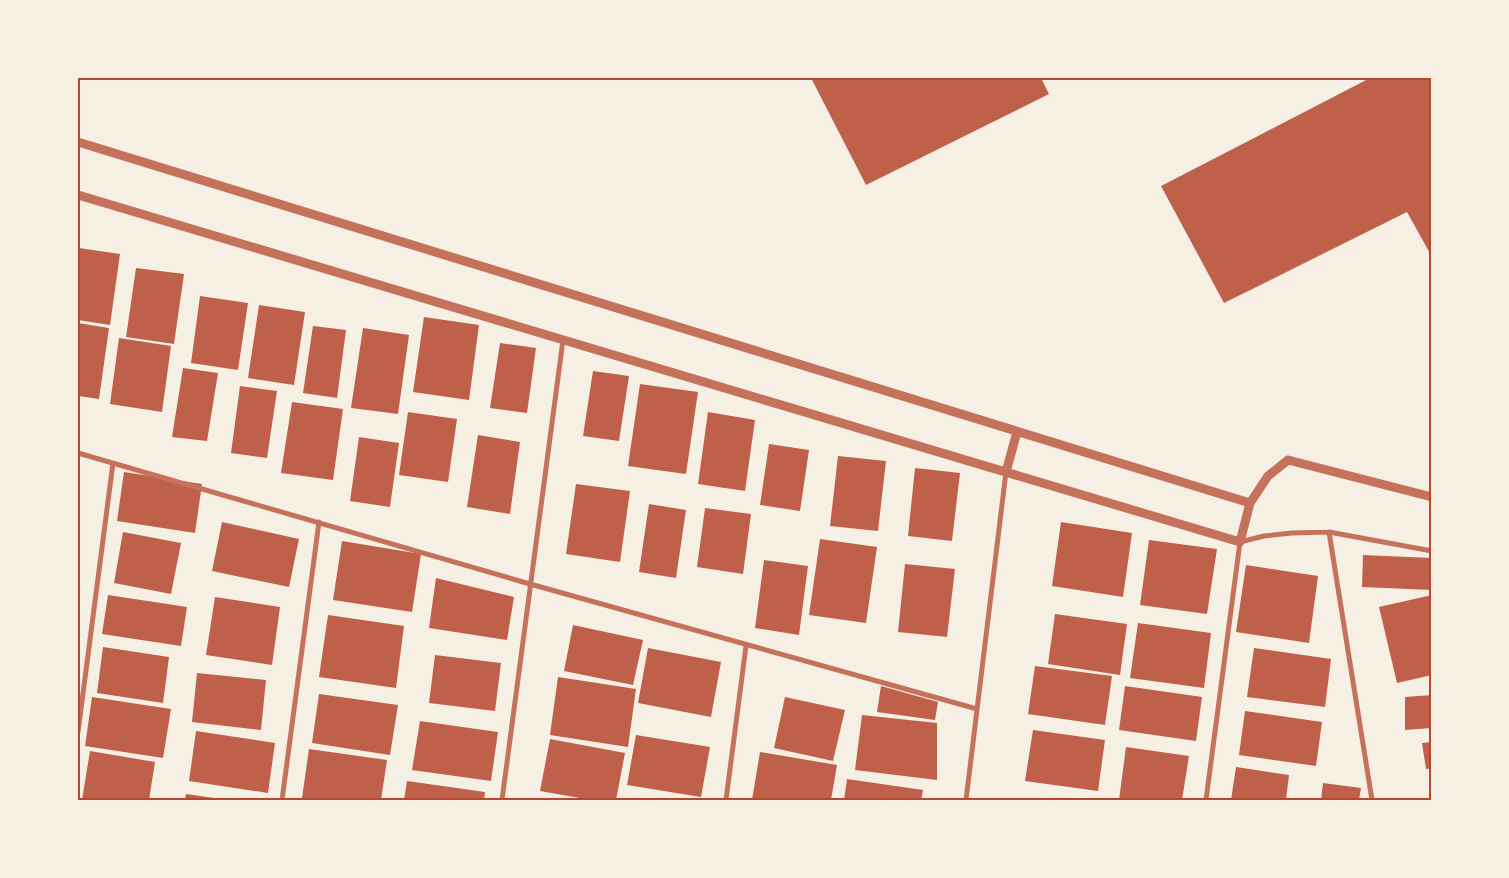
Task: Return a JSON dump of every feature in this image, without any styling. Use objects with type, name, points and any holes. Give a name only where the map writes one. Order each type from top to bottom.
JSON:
[{"type":"street","points":[[78,142],[1250,503]]},
{"type":"street","points":[[78,195],[1240,542],[1264,536],[1329,532],[1432,551]]},
{"type":"street","points":[[502,800],[563,340]]},
{"type":"street","points":[[966,800],[1006,472],[1017,432]]},
{"type":"street","points":[[78,453],[746,646],[977,710]]},
{"type":"street","points":[[1206,800],[1240,542],[1250,503],[1268,476],[1288,460],[1432,497]]},
{"type":"street","points":[[78,732],[113,463]]},
{"type":"street","points":[[282,800],[319,522]]},
{"type":"street","points":[[1329,532],[1372,800]]},
{"type":"street","points":[[726,800],[746,646]]},
{"type":"building","points":[[811,78],[1041,78],[1049,94],[866,185]]},
{"type":"building","points":[[1370,78],[1432,78],[1432,257],[1407,212],[1224,303],[1161,186]]},
{"type":"building","points":[[79,248],[120,254],[110,325],[78,320]]},
{"type":"building","points":[[136,268],[184,274],[174,344],[126,337]]},
{"type":"building","points":[[200,296],[248,303],[238,370],[191,363]]},
{"type":"building","points":[[259,305],[305,312],[294,385],[248,378]]},
{"type":"building","points":[[424,317],[479,325],[469,400],[413,392]]},
{"type":"building","points":[[78,323],[109,328],[99,399],[78,396]]},
{"type":"building","points":[[313,326],[346,330],[337,398],[303,393]]},
{"type":"building","points":[[363,328],[409,335],[398,414],[351,408]]},
{"type":"building","points":[[119,338],[171,346],[162,412],[110,404]]},
{"type":"building","points":[[500,343],[536,348],[527,413],[490,408]]},
{"type":"building","points":[[183,368],[218,373],[207,441],[172,437]]},
{"type":"building","points":[[593,371],[629,376],[619,441],[583,436]]},
{"type":"building","points":[[640,384],[698,392],[686,474],[628,466]]},
{"type":"building","points":[[240,386],[277,391],[267,458],[231,453]]},
{"type":"building","points":[[292,402],[343,409],[333,480],[281,473]]},
{"type":"building","points":[[408,412],[457,419],[448,482],[399,475]]},
{"type":"building","points":[[708,412],[755,420],[745,491],[698,484]]},
{"type":"building","points":[[478,435],[520,442],[510,514],[467,507]]},
{"type":"building","points":[[359,437],[399,443],[390,507],[350,501]]},
{"type":"building","points":[[769,444],[809,450],[800,511],[760,505]]},
{"type":"building","points":[[838,456],[886,461],[878,531],[830,526]]},
{"type":"building","points":[[915,468],[960,473],[952,541],[908,536]]},
{"type":"building","points":[[124,472],[202,484],[195,533],[117,521]]},
{"type":"building","points":[[576,484],[630,491],[620,562],[566,554]]},
{"type":"building","points":[[649,504],[686,510],[676,578],[639,572]]},
{"type":"building","points":[[705,508],[751,514],[743,574],[697,567]]},
{"type":"building","points":[[222,522],[299,539],[289,587],[212,571]]},
{"type":"building","points":[[1061,522],[1132,533],[1123,597],[1052,586]]},
{"type":"building","points":[[123,532],[181,543],[171,594],[114,583]]},
{"type":"building","points":[[820,539],[877,547],[866,623],[809,615]]},
{"type":"building","points":[[1149,540],[1217,549],[1207,614],[1140,605]]},
{"type":"building","points":[[342,541],[421,554],[412,612],[333,600]]},
{"type":"building","points":[[1363,555],[1432,558],[1432,590],[1362,587]]},
{"type":"building","points":[[764,560],[808,566],[799,635],[755,628]]},
{"type":"building","points":[[905,564],[955,569],[947,637],[898,632]]},
{"type":"building","points":[[1246,565],[1318,576],[1309,643],[1236,632]]},
{"type":"building","points":[[436,578],[514,597],[507,640],[429,628]]},
{"type":"building","points":[[108,595],[187,607],[181,646],[102,634]]},
{"type":"building","points":[[1432,595],[1432,675],[1397,683],[1379,607]]},
{"type":"building","points":[[215,597],[280,607],[272,665],[206,655]]},
{"type":"building","points":[[1055,614],[1127,624],[1120,675],[1048,664]]},
{"type":"building","points":[[328,615],[404,626],[396,688],[319,677]]},
{"type":"building","points":[[1138,623],[1211,633],[1204,688],[1130,678]]},
{"type":"building","points":[[573,625],[643,640],[633,685],[564,671]]},
{"type":"building","points":[[103,647],[169,657],[163,703],[97,693]]},
{"type":"building","points":[[648,648],[721,662],[711,717],[638,703]]},
{"type":"building","points":[[1254,648],[1331,659],[1325,707],[1247,697]]},
{"type":"building","points":[[435,655],[501,663],[495,711],[429,703]]},
{"type":"building","points":[[1035,666],[1112,676],[1105,725],[1028,714]]},
{"type":"building","points":[[197,673],[266,680],[261,730],[192,722]]},
{"type":"building","points":[[558,677],[636,689],[628,747],[550,735]]},
{"type":"building","points":[[881,686],[938,702],[935,720],[877,712]]},
{"type":"building","points":[[1125,686],[1202,697],[1196,741],[1119,730]]},
{"type":"building","points":[[319,694],[398,705],[390,755],[312,743]]},
{"type":"building","points":[[1432,695],[1432,728],[1405,730],[1405,697]]},
{"type":"building","points":[[92,697],[171,709],[163,758],[85,746]]},
{"type":"building","points":[[785,697],[845,710],[833,761],[774,748]]},
{"type":"building","points":[[1245,711],[1322,722],[1316,766],[1239,755]]},
{"type":"building","points":[[862,715],[937,723],[937,780],[855,770]]},
{"type":"building","points":[[420,721],[498,732],[491,781],[412,770]]},
{"type":"building","points":[[1033,730],[1105,740],[1098,791],[1025,781]]},
{"type":"building","points":[[196,731],[275,743],[268,793],[189,781]]},
{"type":"building","points":[[636,735],[710,747],[701,797],[627,785]]},
{"type":"building","points":[[550,739],[625,753],[616,800],[591,800],[540,791]]},
{"type":"building","points":[[1432,742],[1432,768],[1426,769],[1422,743]]},
{"type":"building","points":[[1126,747],[1189,756],[1182,800],[1119,800]]},
{"type":"building","points":[[309,749],[387,760],[381,800],[319,800],[302,798]]},
{"type":"building","points":[[90,751],[155,762],[149,800],[82,800]]},
{"type":"building","points":[[760,752],[837,765],[831,800],[752,800]]},
{"type":"building","points":[[1236,767],[1289,775],[1286,800],[1231,800]]},
{"type":"building","points":[[847,779],[923,790],[921,800],[844,800]]},
{"type":"building","points":[[407,781],[485,792],[484,800],[404,800]]},
{"type":"building","points":[[1323,783],[1361,788],[1359,800],[1321,800]]},
{"type":"building","points":[[186,794],[221,799],[221,800],[185,800]]}]
